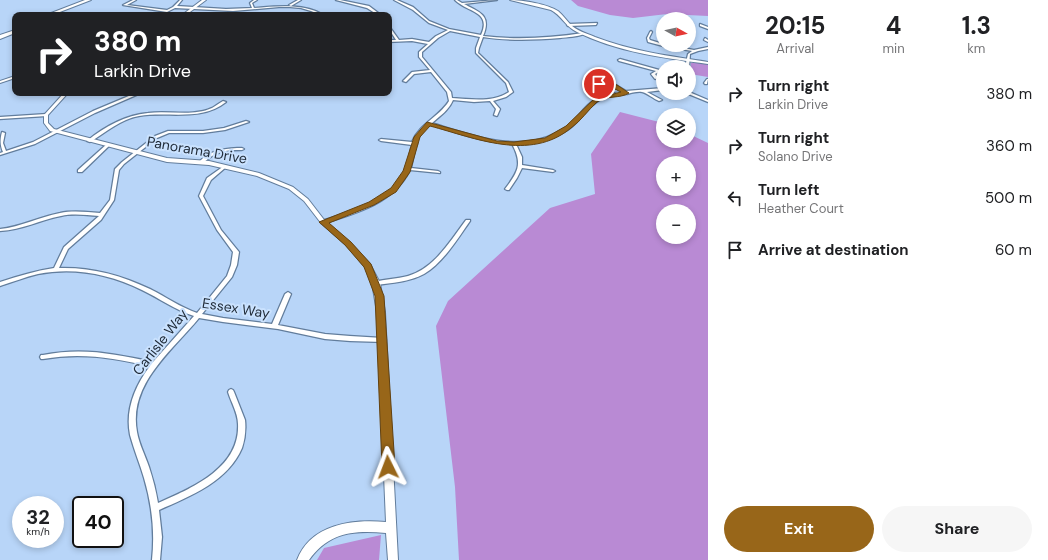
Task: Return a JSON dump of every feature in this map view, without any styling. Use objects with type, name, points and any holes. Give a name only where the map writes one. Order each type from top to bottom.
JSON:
[{"type":"highway","points":[[56,12],[89,0]]},
{"type":"highway","points":[[65,12],[97,0]]},
{"type":"highway","points":[[0,33],[12,28]]},
{"type":"highway","points":[[0,36],[12,32]]},
{"type":"street","points":[[135,0],[124,5],[164,11],[174,7],[181,0]]},
{"type":"street","points":[[190,12],[204,0]]},
{"type":"street","points":[[188,12],[207,0]]},
{"type":"street","points":[[253,8],[251,3],[256,0]]},
{"type":"street","points":[[290,6],[300,0]]},
{"type":"street","points":[[337,0],[368,6],[376,12]]},
{"type":"street","points":[[395,0],[412,8],[427,21],[450,30],[483,35],[548,38],[583,34]]},
{"type":"street","points":[[451,99],[492,100],[505,97],[511,92],[510,89],[477,53],[477,46],[486,25],[485,19],[477,12],[456,0]]},
{"type":"street","points":[[461,4],[496,0]]},
{"type":"street","points":[[512,0],[553,10],[568,25],[583,34],[634,50],[688,60],[689,54],[692,52]]},
{"type":"street","points":[[174,7],[213,9],[290,6],[310,8],[317,12]]},
{"type":"street","points":[[568,25],[596,24]]},
{"type":"street","points":[[701,25],[708,28]]},
{"type":"street","points":[[450,30],[428,43],[419,54],[448,92],[451,99]]},
{"type":"street","points":[[392,32],[398,40]]},
{"type":"street","points":[[651,32],[648,38],[649,41],[656,43]]},
{"type":"street","points":[[392,41],[428,43]]},
{"type":"street","points":[[696,51],[708,48]]},
{"type":"street","points":[[620,60],[656,70]]},
{"type":"street","points":[[696,61],[708,63]]},
{"type":"street","points":[[404,81],[413,73],[432,71]]},
{"type":"street","points":[[656,72],[654,74],[656,78]]},
{"type":"street","points":[[0,81],[12,77]]},
{"type":"street","points":[[599,84],[615,86],[626,93]]},
{"type":"street","points":[[429,124],[487,140],[514,144],[555,136],[579,119],[590,104],[596,100],[607,96],[656,90]]},
{"type":"street","points":[[643,92],[656,98]]},
{"type":"street","points":[[55,132],[47,126],[45,121],[46,115],[63,96]]},
{"type":"street","points":[[0,154],[26,146],[94,112],[132,96]]},
{"type":"street","points":[[696,96],[708,101]]},
{"type":"street","points":[[323,222],[359,209],[386,196],[401,181],[408,169],[417,137],[445,110],[451,99]]},
{"type":"street","points":[[492,100],[497,104],[498,109],[496,115]]},
{"type":"street","points":[[89,141],[120,121],[132,116],[153,113],[196,114],[211,110],[224,102]]},
{"type":"street","points":[[0,118],[46,115]]},
{"type":"street","points":[[56,268],[66,248],[102,215],[114,194],[113,186],[117,170],[123,163],[164,133],[210,131],[225,129],[247,122]]},
{"type":"street","name":"Panorama Drive","points":[[55,132],[167,160],[202,162],[266,177],[290,188],[306,200],[323,222],[368,266],[376,283],[379,296],[383,340],[393,560]]},
{"type":"street","points":[[3,133],[1,143],[5,152]]},
{"type":"street","points":[[381,140],[415,144]]},
{"type":"street","points":[[507,189],[519,173],[520,166],[518,154],[514,144]]},
{"type":"street","points":[[80,171],[108,145]]},
{"type":"street","points":[[202,162],[205,158],[217,152],[242,149]]},
{"type":"street","points":[[520,166],[553,171]]},
{"type":"street","name":"Carlisle Way","points":[[156,560],[158,546],[155,508],[133,430],[131,416],[134,401],[141,384],[197,314],[229,278],[236,258],[234,248],[219,230],[201,196],[209,179],[224,167]]},
{"type":"street","points":[[408,169],[438,172]]},
{"type":"street","points":[[0,230],[15,229],[60,214],[72,213],[102,215]]},
{"type":"street","points":[[376,283],[401,280],[422,273],[434,263],[468,221]]},
{"type":"street","name":"Essex Way","points":[[0,284],[20,276],[56,268],[71,268],[102,273],[143,287],[197,314],[228,321],[274,326],[316,335],[348,339],[383,340]]},
{"type":"street","points":[[274,326],[288,294]]},
{"type":"street","points":[[43,357],[84,352],[155,365]]},
{"type":"street","points":[[155,508],[208,482],[225,468],[234,456],[241,437],[242,424],[231,392]]},
{"type":"street","points":[[302,560],[320,539],[334,531],[357,525],[391,528]]},
{"type":"shaded area","points":[[571,0],[708,0],[708,16],[696,15],[696,12],[656,12],[656,15],[633,18],[610,15],[578,6]]},
{"type":"shaded area","points":[[696,62],[708,64],[708,77],[696,75]]},
{"type":"shaded area","points":[[620,112],[656,121],[656,148],[696,148],[696,137],[708,143],[708,560],[459,560],[455,487],[436,326],[448,301],[550,208],[595,194],[591,154]]},
{"type":"shaded area","points":[[381,535],[379,560],[317,560],[324,548]]},
{"type":"route","points":[[388,467],[383,340],[381,312],[376,283],[368,266],[348,244],[323,222],[359,209],[386,196],[394,190],[407,172],[417,137],[429,124],[497,143],[514,144],[546,139],[569,128],[585,113],[590,104],[596,100],[607,96],[626,93],[615,86],[599,84]]}]
